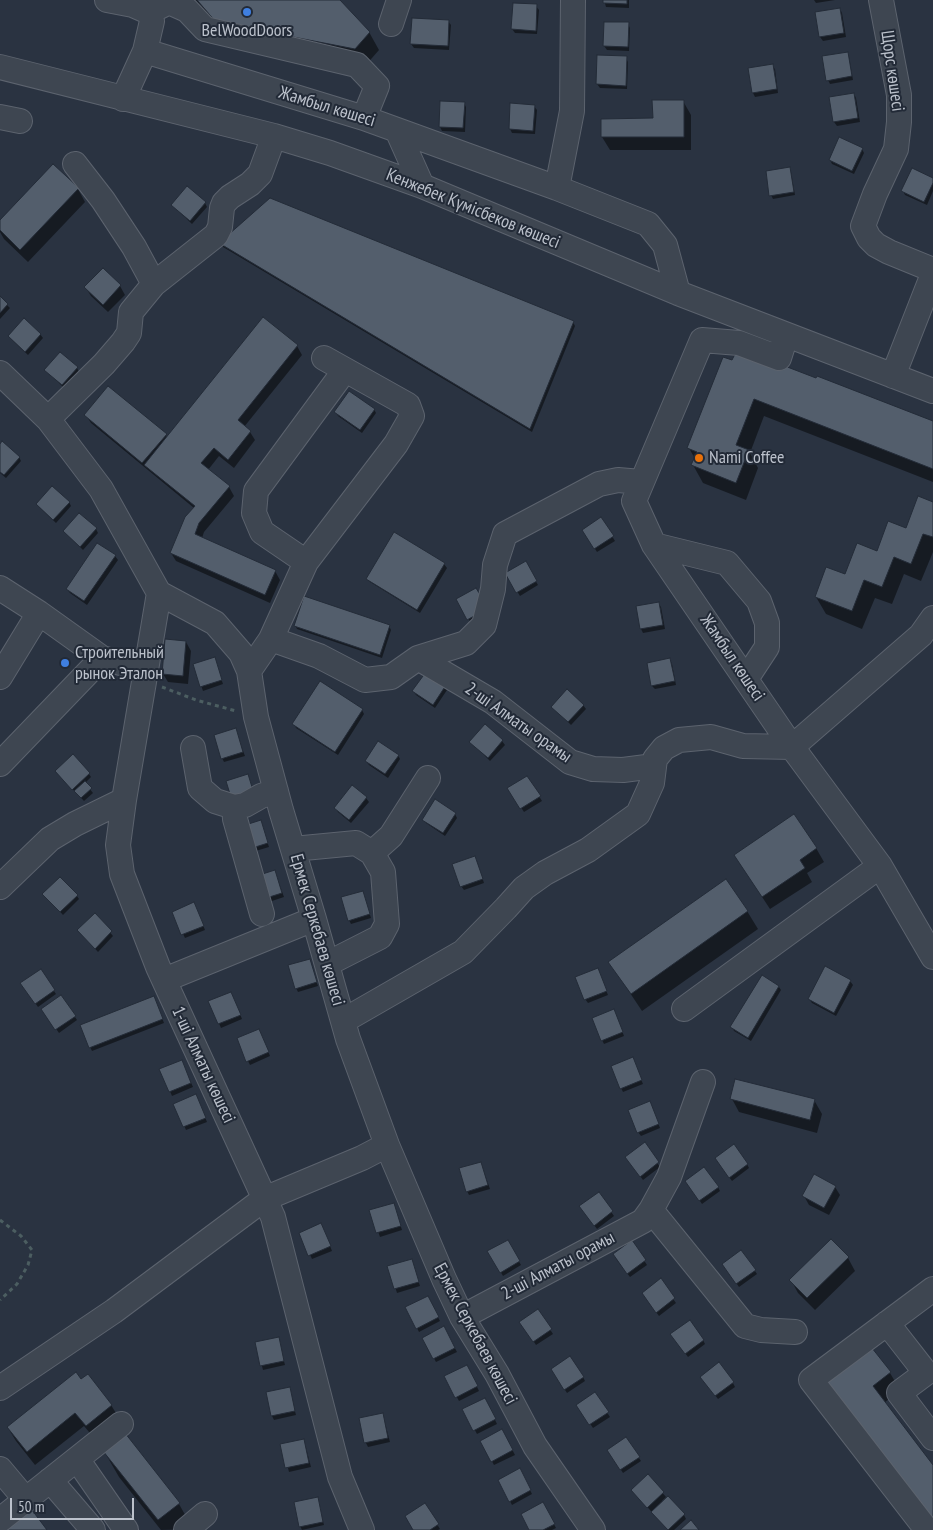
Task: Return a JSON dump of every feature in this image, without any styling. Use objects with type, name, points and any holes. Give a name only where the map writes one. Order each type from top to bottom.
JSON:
[{"type":"street","points":[[107,0],[133,5],[149,12],[152,21],[145,52],[123,99]]},
{"type":"street","points":[[390,24],[399,0]]},
{"type":"street","points":[[557,188],[572,111],[573,0]]},
{"type":"street","name":"Щорс көшесі","points":[[881,0],[899,95],[899,122],[896,149],[875,194],[863,226],[869,238],[876,245],[888,252],[933,270]]},
{"type":"street","points":[[149,12],[169,2],[187,10],[205,29],[357,65],[377,86],[364,118]]},
{"type":"street","name":"Жамбыл көшесі","points":[[145,52],[364,118],[557,188],[648,224],[665,245],[678,293]]},
{"type":"street","name":"Кенжебек Күмісбеков көшесі","points":[[5,70],[274,136],[330,153],[422,186],[678,293],[933,391]]},
{"type":"street","points":[[396,130],[422,186]]},
{"type":"street","points":[[48,419],[104,364],[123,342],[129,333],[131,312],[154,284],[216,235],[220,227],[224,203],[250,184],[260,174],[274,136]]},
{"type":"street","points":[[75,164],[108,207],[134,246],[154,284]]},
{"type":"street","points":[[893,376],[933,274]]},
{"type":"street","name":"Жамбыл көшесі","points":[[786,336],[779,358],[739,343],[702,340],[634,501],[654,545],[792,747],[880,866],[933,958]]},
{"type":"street","points":[[249,671],[271,639],[306,562],[396,444],[412,416],[408,405],[324,358]]},
{"type":"street","points":[[306,562],[262,532],[254,514],[256,491],[345,370]]},
{"type":"street","points":[[0,373],[48,419],[101,489],[159,593]]},
{"type":"street","points":[[271,639],[319,656],[365,680],[391,677],[418,658],[466,643],[484,625],[493,589],[495,565],[505,534],[599,484],[618,480],[641,482]]},
{"type":"street","points":[[654,545],[727,563],[759,601],[767,623],[767,647],[746,679]]},
{"type":"street","points":[[0,588],[39,612],[102,658],[145,676]]},
{"type":"street","name":"Ермек Серкебаев көшесі","points":[[159,593],[215,623],[240,653],[249,671],[256,717],[276,791],[343,1021],[387,1145],[462,1317],[497,1374],[535,1446],[594,1530]]},
{"type":"street","name":"1-ші Алматы көшесі","points":[[159,593],[118,845],[122,874],[164,980],[273,1217],[340,1477],[362,1530]]},
{"type":"street","points":[[0,677],[39,612]]},
{"type":"street","points":[[343,1021],[463,952],[524,888],[545,873],[588,850],[638,814],[652,782],[655,759],[664,748],[679,740],[711,736],[743,746],[792,747],[921,635],[933,618]]},
{"type":"street","points":[[0,764],[9,739],[102,658]]},
{"type":"street","name":"2-ші Алматы орамы","points":[[418,658],[493,702],[570,762],[593,769],[622,770],[654,766]]},
{"type":"street","points":[[193,748],[200,788],[215,801],[234,807],[245,805],[260,796],[276,791]]},
{"type":"street","points":[[372,853],[391,836],[428,778]]},
{"type":"street","points":[[0,887],[50,839],[75,824],[124,800]]},
{"type":"street","points":[[234,807],[235,819],[262,914]]},
{"type":"street","points":[[293,849],[356,843],[372,853],[383,872],[387,924],[380,937],[327,964]]},
{"type":"street","points":[[684,1009],[880,866]]},
{"type":"street","points":[[164,980],[314,919]]},
{"type":"street","name":"2-ші Алматы орамы","points":[[462,1317],[643,1221],[669,1177],[703,1082]]},
{"type":"street","points":[[0,1388],[114,1312],[264,1199],[362,1158],[387,1145]]},
{"type":"street","points":[[651,1210],[745,1326],[761,1330],[795,1332]]},
{"type":"street","points":[[927,1530],[811,1380],[933,1289]]},
{"type":"street","points":[[887,1323],[926,1373],[899,1393],[933,1438]]},
{"type":"street","points":[[0,1520],[121,1424]]},
{"type":"street","points":[[77,1459],[126,1530]]},
{"type":"street","points":[[0,1469],[26,1500]]},
{"type":"street","points":[[50,1480],[93,1530]]},
{"type":"street","points":[[186,1530],[205,1514]]},
{"type":"path","points":[[145,676],[196,700],[256,717]]},
{"type":"path","points":[[0,1220],[21,1236],[32,1250],[28,1265],[17,1284],[0,1300]]},
{"type":"building","points":[[197,0],[340,0],[370,32],[355,49],[216,22]]},
{"type":"building","points":[[603,0],[627,0],[627,4],[603,3]]},
{"type":"building","points":[[513,3],[537,4],[536,31],[511,29]]},
{"type":"building","points":[[840,8],[844,33],[819,37],[815,12]]},
{"type":"building","points":[[412,18],[449,20],[448,46],[410,44]]},
{"type":"building","points":[[604,22],[629,22],[628,47],[603,46]]},
{"type":"building","points":[[848,52],[852,76],[826,81],[822,56]]},
{"type":"building","points":[[597,55],[627,56],[626,86],[596,84]]},
{"type":"building","points":[[773,64],[777,89],[752,93],[748,68]]},
{"type":"building","points":[[854,93],[858,118],[833,122],[829,97]]},
{"type":"building","points":[[652,100],[684,100],[684,137],[601,137],[601,119],[653,118]]},
{"type":"building","points":[[440,101],[465,102],[463,128],[439,127]]},
{"type":"building","points":[[510,103],[535,105],[533,131],[509,129]]},
{"type":"building","points":[[839,137],[863,148],[852,171],[829,160]]},
{"type":"building","points":[[53,164],[79,188],[20,250],[0,230],[0,220]]},
{"type":"building","points":[[790,167],[794,192],[769,196],[766,171]]},
{"type":"building","points":[[912,168],[933,178],[933,183],[924,202],[901,191]]},
{"type":"building","points":[[187,186],[206,202],[190,221],[171,205]]},
{"type":"building","points":[[270,198],[574,321],[530,429],[219,243]]},
{"type":"building","points":[[103,268],[121,285],[103,305],[84,287]]},
{"type":"building","points":[[0,296],[8,304],[0,313]]},
{"type":"building","points":[[263,317],[298,345],[238,420],[251,431],[228,460],[214,448],[201,463],[230,486],[199,523],[195,534],[276,570],[265,595],[170,553],[185,517],[195,506],[144,465]]},
{"type":"building","points":[[24,318],[41,334],[25,352],[8,336]]},
{"type":"building","points":[[738,348],[933,421],[933,469],[754,399],[736,445],[749,450],[736,483],[691,465],[697,452],[687,448],[723,357],[732,360]]},
{"type":"building","points":[[60,352],[78,367],[62,385],[44,370]]},
{"type":"building","points":[[108,386],[167,434],[142,463],[84,415]]},
{"type":"building","points":[[349,391],[375,409],[360,430],[334,412]]},
{"type":"building","points":[[2,441],[20,457],[4,475],[0,472],[0,444]]},
{"type":"building","points":[[52,486],[70,502],[53,520],[36,504]]},
{"type":"building","points":[[918,496],[933,502],[933,537],[923,534],[911,564],[894,557],[882,587],[864,580],[852,611],[815,597],[826,567],[845,574],[857,543],[877,551],[888,521],[906,528]]},
{"type":"building","points":[[79,513],[97,528],[80,547],[63,531]]},
{"type":"building","points":[[601,517],[614,536],[594,549],[582,530]]},
{"type":"building","points":[[394,532],[445,563],[417,610],[366,579]]},
{"type":"building","points":[[97,543],[116,555],[84,601],[66,589]]},
{"type":"building","points":[[526,561],[537,581],[516,593],[505,573]]},
{"type":"building","points":[[476,588],[488,608],[467,620],[456,599]]},
{"type":"building","points":[[304,596],[390,625],[380,655],[294,626]]},
{"type":"building","points":[[659,602],[663,625],[640,629],[636,606]]},
{"type":"building","points":[[165,639],[186,641],[183,676],[162,674]]},
{"type":"building","points":[[215,657],[222,680],[200,687],[193,664]]},
{"type":"building","points":[[670,658],[675,681],[651,686],[647,663]]},
{"type":"building","points":[[426,672],[446,685],[433,705],[412,691]]},
{"type":"building","points":[[320,681],[363,709],[335,752],[292,724]]},
{"type":"building","points":[[567,689],[584,705],[568,722],[551,707]]},
{"type":"building","points":[[485,724],[503,740],[488,758],[469,742]]},
{"type":"building","points":[[236,728],[243,752],[221,759],[214,735]]},
{"type":"building","points":[[378,741],[399,755],[385,774],[365,761]]},
{"type":"building","points":[[73,754],[90,773],[72,790],[55,771]]},
{"type":"building","points":[[248,774],[255,797],[233,804],[226,781]]},
{"type":"building","points":[[527,776],[541,796],[520,809],[507,788]]},
{"type":"building","points":[[85,781],[92,788],[81,798],[74,791]]},
{"type":"building","points":[[352,785],[367,797],[349,820],[334,808]]},
{"type":"building","points":[[435,799],[456,813],[443,833],[422,820]]},
{"type":"building","points":[[794,814],[817,848],[800,860],[805,868],[762,897],[734,855]]},
{"type":"building","points":[[261,820],[268,843],[246,850],[239,827]]},
{"type":"building","points":[[475,856],[483,879],[460,887],[452,864]]},
{"type":"building","points":[[275,870],[282,893],[260,900],[253,877]]},
{"type":"building","points":[[60,877],[78,895],[60,912],[42,894]]},
{"type":"building","points":[[726,879],[748,911],[631,994],[608,962]]},
{"type":"building","points":[[363,891],[370,914],[348,921],[341,897]]},
{"type":"building","points":[[194,902],[204,926],[181,935],[172,912]]},
{"type":"building","points":[[95,913],[112,931],[95,949],[77,930]]},
{"type":"building","points":[[310,959],[317,982],[295,989],[288,965]]},
{"type":"building","points":[[825,966],[851,980],[834,1013],[808,999]]},
{"type":"building","points":[[598,968],[607,991],[584,1000],[575,977]]},
{"type":"building","points":[[41,969],[55,990],[35,1004],[20,983]]},
{"type":"building","points":[[762,975],[779,986],[748,1038],[730,1027]]},
{"type":"building","points":[[231,992],[241,1015],[218,1024],[208,1001]]},
{"type":"building","points":[[61,995],[76,1016],[55,1030],[41,1009]]},
{"type":"building","points":[[154,996],[163,1019],[89,1048],[80,1025]]},
{"type":"building","points":[[614,1009],[623,1032],[601,1041],[592,1018]]},
{"type":"building","points":[[259,1029],[269,1052],[246,1062],[237,1038]]},
{"type":"building","points":[[633,1057],[642,1080],[620,1089],[611,1066]]},
{"type":"building","points":[[182,1060],[191,1083],[169,1092],[159,1069]]},
{"type":"building","points":[[735,1079],[815,1099],[810,1120],[730,1099]]},
{"type":"building","points":[[196,1094],[206,1118],[183,1127],[173,1104]]},
{"type":"building","points":[[650,1101],[659,1124],[637,1133],[628,1110]]},
{"type":"building","points":[[645,1142],[659,1162],[640,1177],[625,1157]]},
{"type":"building","points":[[734,1144],[748,1164],[729,1178],[715,1158]]},
{"type":"building","points":[[481,1162],[488,1185],[466,1192],[459,1168]]},
{"type":"building","points":[[704,1167],[719,1187],[699,1201],[685,1181]]},
{"type":"building","points":[[814,1174],[836,1186],[824,1208],[802,1196]]},
{"type":"building","points":[[599,1192],[613,1211],[594,1226],[579,1206]]},
{"type":"building","points":[[394,1203],[401,1226],[376,1233],[369,1210]]},
{"type":"building","points":[[321,1223],[331,1246],[308,1256],[299,1233]]},
{"type":"building","points":[[831,1239],[849,1257],[807,1298],[789,1280]]},
{"type":"building","points":[[508,1240],[520,1261],[500,1273],[487,1251]]},
{"type":"building","points":[[632,1240],[646,1260],[627,1274],[613,1254]]},
{"type":"building","points":[[741,1250],[756,1270],[736,1284],[722,1264]]},
{"type":"building","points":[[412,1259],[419,1282],[394,1289],[387,1266]]},
{"type":"building","points":[[661,1278],[675,1298],[656,1313],[642,1293]]},
{"type":"building","points":[[428,1296],[439,1317],[416,1329],[405,1307]]},
{"type":"building","points":[[538,1309],[552,1329],[533,1342],[519,1322]]},
{"type":"building","points":[[690,1320],[704,1340],[685,1354],[670,1334]]},
{"type":"building","points":[[444,1326],[455,1348],[433,1359],[422,1338]]},
{"type":"building","points":[[279,1337],[284,1361],[260,1366],[255,1342]]},
{"type":"building","points":[[868,1343],[891,1372],[873,1386],[933,1465],[933,1530],[818,1382]]},
{"type":"building","points":[[570,1356],[584,1377],[564,1390],[551,1369]]},
{"type":"building","points":[[719,1362],[734,1382],[715,1396],[700,1377]]},
{"type":"building","points":[[467,1365],[478,1386],[455,1398],[444,1376]]},
{"type":"building","points":[[76,1372],[81,1379],[88,1374],[112,1405],[86,1426],[75,1413],[27,1452],[7,1427]]},
{"type":"building","points":[[290,1387],[295,1411],[271,1416],[266,1392]]},
{"type":"building","points":[[595,1392],[609,1412],[589,1425],[576,1405]]},
{"type":"building","points":[[485,1398],[496,1419],[473,1431],[462,1409]]},
{"type":"building","points":[[383,1413],[388,1438],[364,1443],[359,1418]]},
{"type":"building","points":[[502,1429],[513,1450],[491,1462],[480,1441]]},
{"type":"building","points":[[125,1433],[180,1503],[158,1520],[103,1451]]},
{"type":"building","points":[[626,1437],[640,1457],[620,1470],[607,1450]]},
{"type":"building","points":[[304,1439],[309,1463],[285,1468],[280,1444]]},
{"type":"building","points":[[520,1468],[531,1490],[509,1502],[498,1480]]},
{"type":"building","points":[[648,1474],[664,1492],[647,1508],[631,1490]]},
{"type":"building","points":[[668,1496],[685,1514],[668,1530],[651,1512]]},
{"type":"building","points":[[318,1497],[323,1522],[299,1527],[294,1502]]},
{"type":"building","points":[[543,1502],[555,1524],[543,1530],[529,1530],[521,1514]]},
{"type":"building","points":[[425,1503],[439,1524],[430,1530],[413,1530],[405,1516]]},
{"type":"building","points":[[32,1510],[47,1530],[7,1529]]},
{"type":"building","points":[[691,1520],[699,1530],[680,1530]]},
{"type":"place","name":"BelWoodDoors","points":[[247,12]]},
{"type":"place","name":"Nami Coffee","points":[[699,458]]},
{"type":"place","name":"Строительный рынок Эталон","points":[[65,663]]}]
